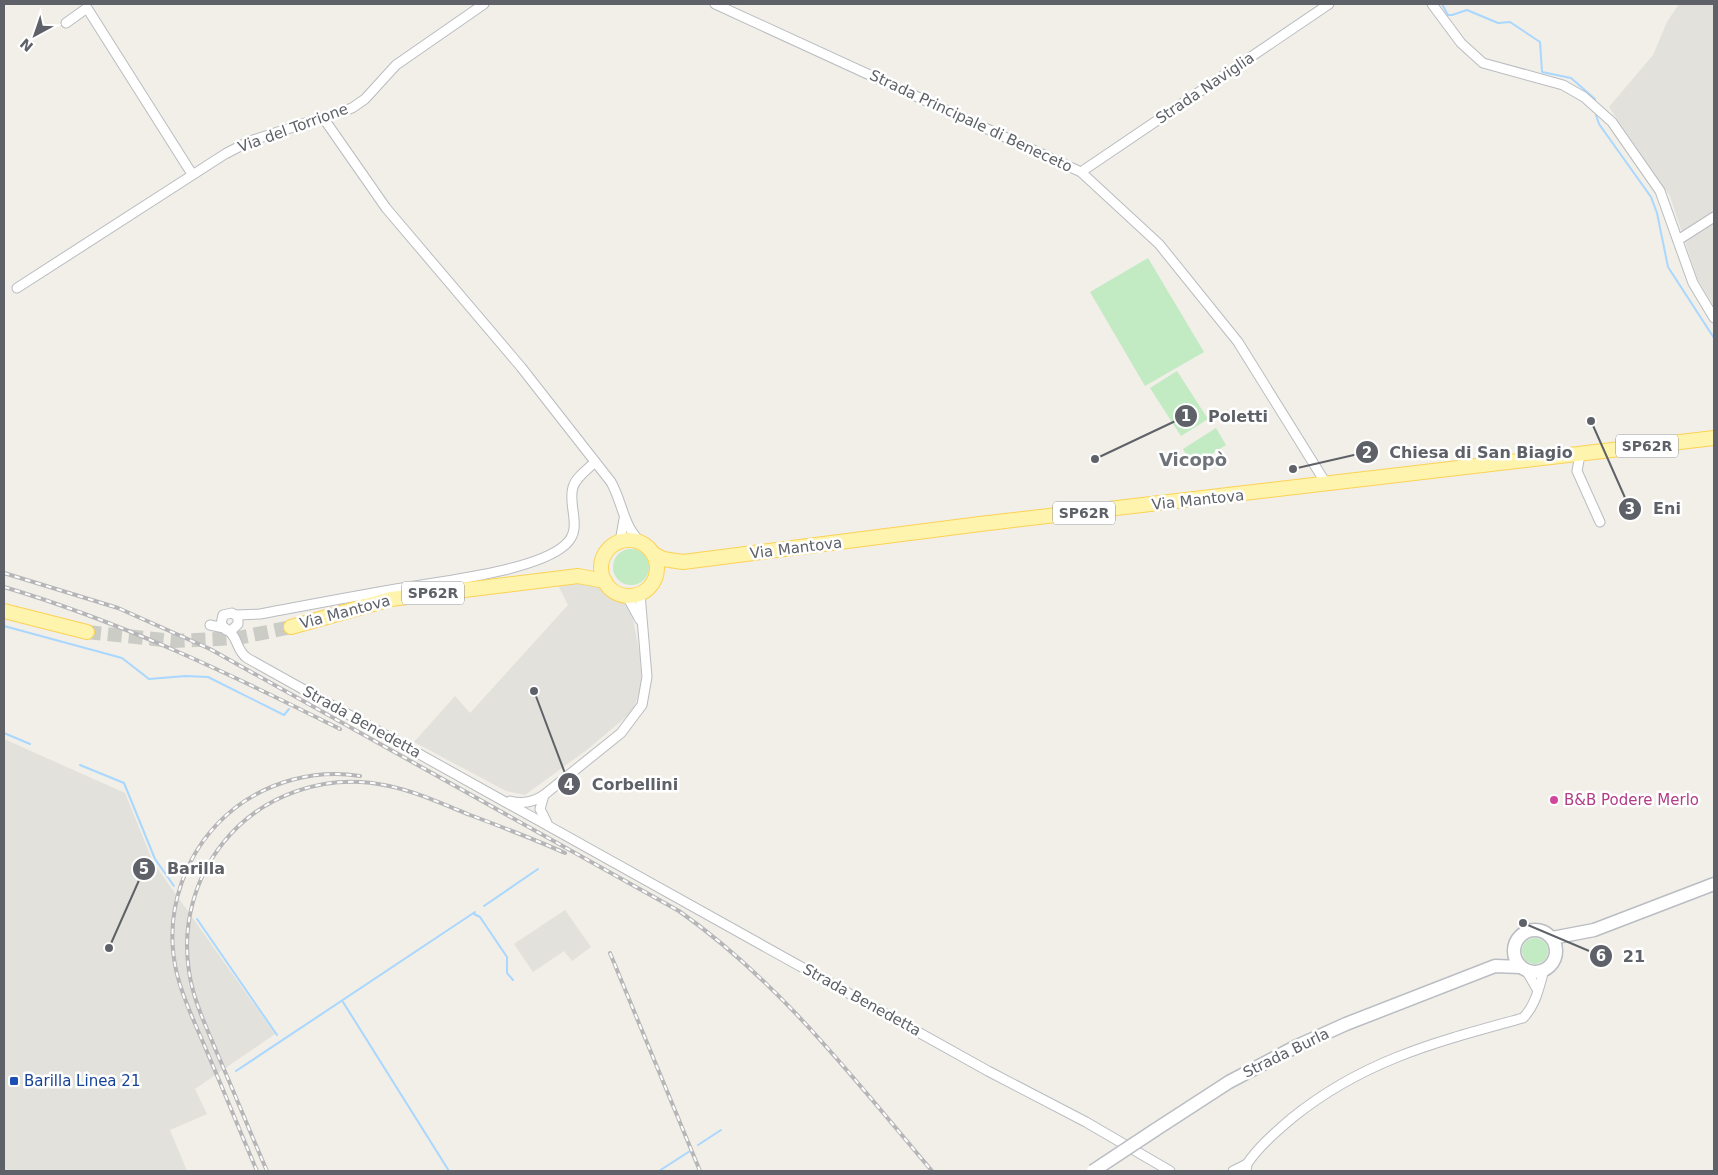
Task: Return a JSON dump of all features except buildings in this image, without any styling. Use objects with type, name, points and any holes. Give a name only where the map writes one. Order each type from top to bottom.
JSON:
[{"type":"main road","name":"Via Mantova","points":[[291,627],[391,599],[578,576],[605,581],[615,592],[634,595],[652,584],[656,577],[668,568],[682,562],[980,524],[1327,485],[1714,438]]},
{"type":"main road","points":[[620,542],[636,541],[643,544]]},
{"type":"main road","name":"Via Mantova","points":[[578,576],[602,561],[608,550],[620,542]]},
{"type":"main road","name":"Via Mantova","points":[[643,544],[654,554],[664,559],[682,562]]},
{"type":"main road","points":[[654,554],[658,570],[656,577]]},
{"type":"main road","points":[[602,561],[605,581]]},
{"type":"main road","points":[[4,611],[87,632]]},
{"type":"main road","name":"Strada Burla","points":[[1094,1171],[1229,1082],[1292,1048],[1346,1024],[1495,966],[1514,949],[1519,937],[1529,930],[1542,930],[1552,938],[1576,934],[1714,884]]},
{"type":"main road","name":"Strada Burla","points":[[1495,966],[1537,972],[1544,970],[1554,962],[1565,943],[1576,934]]},
{"type":"main road","points":[[1552,938],[1555,943],[1556,956]]},
{"type":"main road","points":[[1514,949],[1514,956],[1524,969]]},
{"type":"street","name":"Via del Torrione","points":[[17,288],[192,174],[250,140],[324,119],[358,103],[396,65],[484,4]]},
{"type":"street","name":"Strada Principale di Beneceto","points":[[715,4],[1081,172],[1159,244],[1238,342],[1327,485]]},
{"type":"street","name":"Strada Naviglia","points":[[1081,172],[1329,4]]},
{"type":"street","points":[[1432,4],[1461,43],[1482,63],[1563,85],[1612,122],[1660,191],[1693,283],[1714,318]]},
{"type":"street","points":[[66,23],[87,8],[192,174]]},
{"type":"street","points":[[324,119],[386,208],[521,367],[619,496],[624,519],[620,542]]},
{"type":"street","points":[[1678,240],[1714,217]]},
{"type":"street","points":[[1580,454],[1577,471],[1600,522]]},
{"type":"street","name":"Strada Benedetta","points":[[595,462],[573,487],[571,499],[575,518],[571,537],[567,544],[541,560],[480,575],[260,614],[229,622],[238,648],[247,658],[819,975],[988,1071],[1086,1122],[1170,1171]]},
{"type":"street","points":[[624,519],[643,544]]},
{"type":"street","name":"Strada Benedetta","points":[[500,798],[517,803],[536,800],[544,795],[621,732],[642,705],[647,677],[641,620],[634,595]]},
{"type":"street","name":"Strada Benedetta","points":[[634,595],[641,620]]},
{"type":"street","points":[[519,809],[531,813],[540,809],[544,795]]},
{"type":"street","name":"Strada Benedetta","points":[[527,802],[540,809],[543,819],[553,829]]},
{"type":"street","points":[[1524,969],[1537,990]]},
{"type":"street","points":[[1234,1171],[1246,1167],[1277,1130],[1315,1100],[1347,1080],[1429,1044],[1523,1018],[1533,1006],[1544,970]]},
{"type":"shaded area","points":[[1679,4],[1714,4],[1714,306],[1697,278],[1670,196],[1609,107],[1653,55],[1667,22]]},
{"type":"shaded area","points":[[581,579],[601,586],[631,608],[640,656],[642,684],[633,711],[588,749],[525,795],[506,791],[414,742],[455,696],[470,713],[568,605],[558,585]]},
{"type":"shaded area","points":[[4,739],[125,793],[153,862],[275,1034],[195,1089],[207,1114],[170,1130],[187,1171],[4,1171]]},
{"type":"shaded area","points":[[565,910],[591,947],[572,961],[564,951],[533,972],[514,944]]},
{"type":"green space","points":[[1148,258],[1204,352],[1145,386],[1090,292]]},
{"type":"green space","points":[[1177,371],[1208,419],[1181,436],[1150,388]]},
{"type":"green space","points":[[1216,428],[1226,445],[1193,466],[1183,449]]},
{"type":"green space","points":[[631,549],[638,550],[644,554],[648,560],[648,574],[644,580],[638,584],[631,585],[624,584],[618,580],[614,574],[613,567],[614,560],[618,554],[624,550]]},
{"type":"green space","points":[[1535,938],[1544,942],[1548,951],[1544,960],[1535,964],[1526,960],[1522,951],[1526,942]]},
{"type":"waterway","points":[[1442,4],[1448,15],[1467,10],[1498,23],[1510,22],[1540,42],[1542,72],[1571,78],[1595,99]]},
{"type":"waterway","points":[[1596,115],[1599,124],[1651,197],[1657,213],[1668,267],[1714,338]]},
{"type":"waterway","points":[[4,626],[122,658],[149,679],[186,676],[208,677],[284,715],[289,709]]},
{"type":"waterway","points":[[4,733],[30,744]]},
{"type":"waterway","points":[[80,765],[124,783],[155,859],[174,886]]},
{"type":"waterway","points":[[484,906],[538,869]]},
{"type":"waterway","points":[[236,1071],[475,912]]},
{"type":"waterway","points":[[474,914],[480,917],[507,957],[507,973],[513,980]]},
{"type":"waterway","points":[[197,919],[277,1035]]},
{"type":"waterway","points":[[343,1002],[449,1171]]},
{"type":"waterway","points":[[698,1145],[721,1130]]},
{"type":"waterway","points":[[659,1171],[690,1151]]},
{"type":"tunnel","points":[[87,632],[174,641],[238,638],[291,627]]},
{"type":"railway","points":[[4,573],[118,608],[210,649],[679,911],[716,939],[783,1000],[844,1067],[932,1171]]},
{"type":"railway","points":[[4,587],[91,616],[175,650],[340,729]]},
{"type":"railway","points":[[257,1171],[180,985],[173,951],[176,905],[182,883],[191,862],[203,842],[235,808],[263,791],[294,779],[327,774],[360,776]]},
{"type":"railway","points":[[267,1171],[200,1013],[189,971],[187,937],[192,904],[204,872],[223,843],[257,811],[297,791],[342,782],[366,782],[420,795],[565,853]]},
{"type":"railway","points":[[610,953],[700,1171]]},
{"type":"place","name":"Eni","points":[[1591,421]]},
{"type":"place","name":"Poletti","points":[[1095,459]]},
{"type":"place","name":"Chiesa di San Biagio","points":[[1293,469]]},
{"type":"place","name":"Corbellini","points":[[534,691]]},
{"type":"place","name":"B&B Podere Merlo","points":[[1554,800]]},
{"type":"place","name":"21","points":[[1523,923]]},
{"type":"place","name":"Barilla","points":[[109,948]]},
{"type":"place","name":"Barilla Linea 21","points":[[14,1081]]},
{"type":"district","name":"Vicopò","points":[[1193,460]]}]
